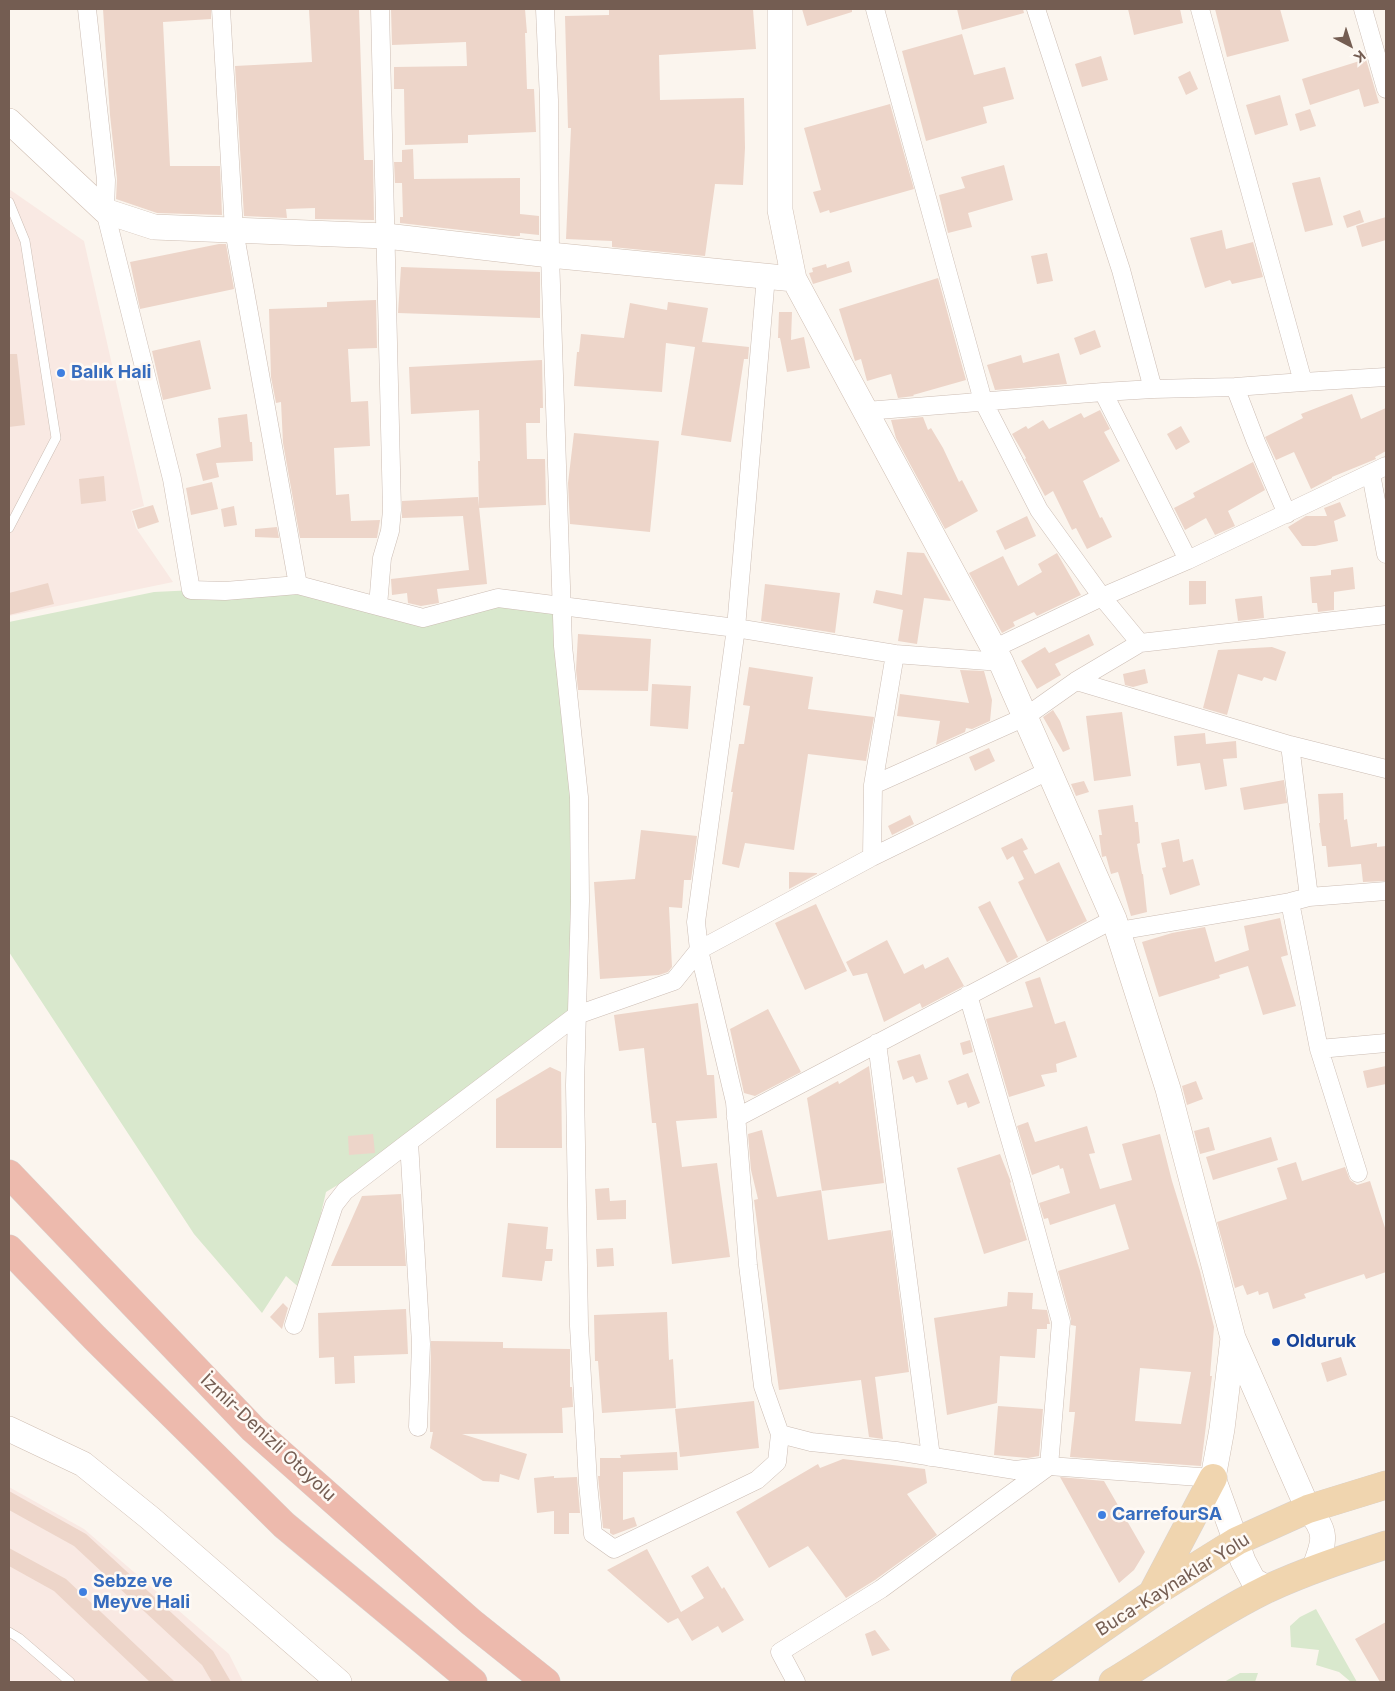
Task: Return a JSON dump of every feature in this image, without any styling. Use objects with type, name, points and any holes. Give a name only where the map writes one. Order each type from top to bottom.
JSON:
[{"type":"highway","name":"İzmir-Denizli Otoyolu","points":[[9,1174],[253,1428],[471,1622],[546,1682]]},
{"type":"highway","points":[[9,1249],[95,1338],[284,1525],[473,1682]]},
{"type":"main road","points":[[1152,1594],[1213,1478]]},
{"type":"main road","name":"Buca-Kaynaklar Yolu","points":[[1025,1682],[1152,1594],[1237,1541],[1308,1509],[1386,1485]]},
{"type":"main road","points":[[1113,1682],[1228,1611],[1268,1589],[1314,1569],[1386,1545]]},
{"type":"street","points":[[87,9],[106,180],[105,211],[172,479],[191,590],[226,590],[298,585],[423,618],[498,598],[736,628],[895,654],[997,655],[1102,597],[1188,560],[1379,470],[1386,554]]},
{"type":"street","points":[[221,9],[234,230],[298,585]]},
{"type":"street","points":[[378,606],[382,558],[390,532],[392,510],[380,9]]},
{"type":"street","points":[[545,9],[549,100],[550,255],[561,606],[563,646],[579,797],[580,901],[575,1085],[579,1326],[593,1534],[614,1549],[757,1480],[777,1462],[780,1434],[763,1386],[748,1265],[735,1102],[699,950],[696,922],[736,628],[766,276]]},
{"type":"street","points":[[780,9],[780,210],[794,279],[997,655],[1050,770],[1116,925],[1168,1089],[1233,1338],[1308,1509],[1320,1523],[1323,1536],[1320,1554],[1314,1569]]},
{"type":"street","points":[[874,9],[983,401],[1039,510],[1102,597],[1140,643]]},
{"type":"street","points":[[1036,9],[1121,270],[1153,389]]},
{"type":"street","points":[[1200,9],[1303,382]]},
{"type":"street","points":[[1364,9],[1386,89]]},
{"type":"street","points":[[9,121],[105,211],[154,226],[386,236],[550,255],[794,279]]},
{"type":"street","points":[[866,411],[1103,392],[1235,387],[1386,377]]},
{"type":"street","points":[[1235,387],[1287,514]]},
{"type":"street","points":[[1103,392],[1188,560]]},
{"type":"street","points":[[873,785],[1025,717],[1076,680],[1140,643],[1386,615]]},
{"type":"street","points":[[872,857],[873,785],[895,654]]},
{"type":"street","points":[[1076,680],[1290,746],[1386,768]]},
{"type":"street","points":[[1290,746],[1309,897]]},
{"type":"street","points":[[294,1325],[334,1205],[345,1191],[577,1015],[674,981],[699,950],[872,857],[1050,770]]},
{"type":"street","points":[[736,1118],[968,995],[1116,925],[1290,902],[1309,897],[1386,891]]},
{"type":"street","points":[[1290,902],[1319,1049],[1358,1173]]},
{"type":"street","points":[[796,1682],[780,1652],[881,1588],[1050,1466],[1061,1322],[968,995]]},
{"type":"street","points":[[877,1043],[931,1457]]},
{"type":"street","points":[[1319,1049],[1386,1043]]},
{"type":"street","points":[[409,1142],[421,1344],[418,1427]]},
{"type":"street","points":[[1233,1338],[1222,1430],[1213,1478],[1243,1561],[1253,1580],[1268,1589]]},
{"type":"street","points":[[9,1428],[83,1464],[150,1518],[339,1682]]},
{"type":"street","points":[[780,1434],[810,1442],[896,1451],[1015,1470],[1050,1466],[1213,1478]]},
{"type":"lane","points":[[9,202],[26,240],[56,438],[9,528]]},
{"type":"lane","points":[[9,1632],[19,1638],[70,1682]]},
{"type":"shaded area","name":"Balık Hali","points":[[9,189],[84,241],[144,506],[131,510],[136,528],[173,582],[9,616]]},
{"type":"shaded area","name":"Sebze ve Meyve Hali","points":[[9,1487],[84,1529],[229,1654],[243,1682],[9,1682]]},
{"type":"green space","points":[[298,585],[423,618],[498,598],[561,606],[579,797],[577,1015],[409,1142],[326,1192],[303,1291],[286,1276],[262,1313],[194,1234],[9,952],[9,622],[154,592]]},
{"type":"green space","points":[[1316,1609],[1357,1682],[1351,1682],[1339,1672],[1316,1665],[1319,1650],[1291,1647],[1290,1626],[1300,1617]]},
{"type":"green space","points":[[1240,1673],[1258,1673],[1255,1682],[1224,1682]]},
{"type":"building","points":[[103,9],[211,9],[211,19],[163,22],[170,166],[220,166],[222,215],[157,213],[116,199],[117,179],[110,115]]},
{"type":"building","points":[[309,9],[359,9],[364,160],[373,160],[374,220],[315,219],[315,208],[286,209],[287,218],[244,216],[235,66],[312,62]]},
{"type":"building","points":[[391,9],[525,9],[527,89],[534,89],[536,132],[468,135],[468,143],[405,145],[404,89],[394,89],[394,67],[467,66],[466,42],[392,45]]},
{"type":"building","points":[[609,9],[753,9],[756,49],[659,55],[660,100],[744,98],[745,148],[743,185],[715,184],[705,256],[612,247],[612,241],[566,239],[571,128],[568,128],[565,16],[609,15]]},
{"type":"building","points":[[802,9],[852,9],[852,12],[807,26]]},
{"type":"building","points":[[957,9],[1023,9],[1024,13],[962,30]]},
{"type":"building","points":[[1128,9],[1180,9],[1183,23],[1134,35]]},
{"type":"building","points":[[1215,9],[1280,9],[1289,41],[1227,57]]},
{"type":"building","points":[[962,34],[974,75],[1005,67],[1014,99],[983,107],[987,123],[926,141],[902,51]]},
{"type":"building","points":[[1101,56],[1108,80],[1082,87],[1075,64]]},
{"type":"building","points":[[1366,59],[1379,103],[1364,107],[1359,89],[1310,105],[1302,79]]},
{"type":"building","points":[[1190,71],[1198,89],[1186,95],[1178,77]]},
{"type":"building","points":[[1280,95],[1288,125],[1255,135],[1246,105]]},
{"type":"building","points":[[890,104],[914,189],[830,213],[829,210],[820,213],[813,192],[821,190],[804,128]]},
{"type":"building","points":[[1310,109],[1316,126],[1300,131],[1295,114]]},
{"type":"building","points":[[413,149],[414,179],[520,178],[520,214],[539,216],[539,235],[520,233],[520,236],[513,236],[400,223],[400,217],[403,217],[402,183],[395,183],[394,162],[402,162],[402,150]]},
{"type":"building","points":[[1004,165],[1013,200],[968,213],[972,227],[948,233],[939,195],[965,188],[961,177]]},
{"type":"building","points":[[1320,177],[1333,225],[1305,232],[1292,183]]},
{"type":"building","points":[[1360,210],[1364,222],[1347,228],[1343,216]]},
{"type":"building","points":[[1386,217],[1386,240],[1362,247],[1356,226]]},
{"type":"building","points":[[1222,230],[1226,249],[1253,242],[1263,277],[1232,284],[1230,280],[1205,288],[1190,238]]},
{"type":"building","points":[[226,244],[234,289],[140,309],[130,262]]},
{"type":"building","points":[[1047,253],[1053,281],[1037,284],[1031,256]]},
{"type":"building","points":[[849,261],[852,272],[813,284],[809,273],[813,272],[812,268],[826,264],[827,268]]},
{"type":"building","points":[[401,267],[540,272],[540,318],[398,313]]},
{"type":"building","points":[[938,278],[966,380],[914,396],[898,398],[891,374],[867,381],[861,359],[855,361],[839,309]]},
{"type":"building","points":[[376,300],[377,348],[348,349],[351,402],[368,401],[370,446],[334,448],[336,495],[349,494],[351,521],[380,520],[377,538],[300,538],[283,443],[281,402],[276,403],[271,377],[269,309],[327,307],[327,302]]},
{"type":"building","points":[[668,302],[708,308],[702,342],[749,347],[748,359],[744,359],[731,442],[681,435],[695,347],[666,343],[662,392],[574,386],[577,352],[579,352],[581,334],[624,338],[630,303],[667,310]]},
{"type":"building","points":[[779,312],[792,312],[791,340],[804,337],[810,368],[787,372],[780,338],[778,338]]},
{"type":"building","points":[[1095,330],[1101,347],[1080,355],[1074,338]]},
{"type":"building","points":[[200,340],[211,389],[163,400],[152,351]]},
{"type":"building","points":[[1059,353],[1067,384],[995,390],[987,365],[1021,355],[1023,363]]},
{"type":"building","points":[[9,354],[17,354],[25,425],[9,427]]},
{"type":"building","points":[[542,360],[543,408],[540,408],[540,423],[526,423],[527,459],[545,459],[546,505],[479,508],[479,410],[411,414],[409,367]]},
{"type":"building","points":[[1352,394],[1361,419],[1386,408],[1386,451],[1375,457],[1376,459],[1332,477],[1311,489],[1294,452],[1276,460],[1265,437],[1303,418],[1301,414]]},
{"type":"building","points":[[1100,410],[1110,429],[1104,432],[1120,461],[1083,481],[1100,518],[1102,517],[1112,537],[1087,549],[1076,528],[1072,530],[1053,491],[1045,496],[1012,434],[1026,426],[1028,429],[1043,420],[1049,429],[1081,413],[1084,418]]},
{"type":"building","points":[[247,414],[253,461],[216,463],[219,477],[203,481],[196,454],[221,447],[218,418]]},
{"type":"building","points":[[923,417],[928,430],[931,428],[959,482],[962,480],[978,511],[945,529],[896,438],[891,420]]},
{"type":"building","points":[[1181,426],[1190,442],[1176,450],[1167,434]]},
{"type":"building","points":[[574,433],[659,441],[650,532],[570,524],[568,483]]},
{"type":"building","points":[[1253,462],[1265,490],[1228,511],[1235,526],[1215,535],[1206,518],[1185,530],[1174,508],[1195,497],[1193,493]]},
{"type":"building","points":[[104,476],[106,501],[81,504],[79,479]]},
{"type":"building","points":[[212,482],[218,509],[191,515],[186,488]]},
{"type":"building","points":[[478,497],[487,584],[437,589],[439,603],[421,606],[408,603],[407,593],[392,595],[391,579],[469,570],[463,516],[402,518],[402,501]]},
{"type":"building","points":[[1340,502],[1346,516],[1334,521],[1338,541],[1315,546],[1302,546],[1288,527],[1306,516],[1327,516],[1324,508]]},
{"type":"building","points":[[153,505],[159,522],[138,529],[132,511]]},
{"type":"building","points":[[234,506],[237,525],[224,527],[221,509]]},
{"type":"building","points":[[1027,516],[1036,536],[1005,550],[996,531]]},
{"type":"building","points":[[277,527],[279,538],[255,537],[255,529]]},
{"type":"building","points":[[907,552],[924,553],[951,601],[924,598],[917,644],[898,641],[903,610],[873,603],[876,590],[902,595]]},
{"type":"building","points":[[1057,553],[1081,595],[1037,616],[1034,612],[1013,622],[1015,626],[1002,633],[969,573],[1003,556],[1018,586],[1042,572],[1038,564]]},
{"type":"building","points":[[1353,567],[1355,589],[1334,592],[1334,610],[1318,612],[1317,603],[1312,603],[1310,577],[1331,575],[1331,570]]},
{"type":"building","points":[[1189,581],[1206,581],[1206,604],[1189,605]]},
{"type":"building","points":[[48,583],[54,604],[9,615],[9,593]]},
{"type":"building","points":[[765,584],[840,593],[835,633],[761,621]]},
{"type":"building","points":[[1262,596],[1264,618],[1238,621],[1235,599]]},
{"type":"building","points":[[578,634],[651,639],[648,691],[578,690],[576,670]]},
{"type":"building","points":[[1089,634],[1094,645],[1055,664],[1061,675],[1037,689],[1021,661],[1045,647],[1049,653]]},
{"type":"building","points":[[1272,647],[1286,652],[1276,681],[1264,677],[1262,681],[1238,674],[1227,715],[1203,708],[1218,650]]},
{"type":"building","points":[[749,667],[813,677],[808,709],[874,717],[866,761],[808,754],[794,850],[745,843],[739,868],[722,864],[739,744],[744,744],[750,706],[743,705]]},
{"type":"building","points":[[1145,669],[1148,683],[1133,687],[1125,685],[1123,674]]},
{"type":"building","points":[[960,670],[984,671],[992,700],[990,721],[972,729],[966,728],[965,732],[936,745],[940,721],[897,716],[900,694],[969,703]]},
{"type":"building","points":[[652,684],[691,686],[688,729],[650,726]]},
{"type":"building","points":[[1053,710],[1060,721],[1070,749],[1063,752],[1043,717]]},
{"type":"building","points":[[1122,712],[1131,776],[1094,781],[1086,716]]},
{"type":"building","points":[[1205,733],[1206,744],[1236,741],[1237,758],[1223,759],[1227,786],[1205,790],[1200,763],[1177,766],[1174,736]]},
{"type":"building","points":[[989,748],[995,761],[975,771],[969,757]]},
{"type":"building","points":[[1284,780],[1287,803],[1244,810],[1240,788]]},
{"type":"building","points":[[1084,781],[1089,792],[1076,796],[1071,784]]},
{"type":"building","points":[[1343,793],[1344,820],[1347,819],[1351,847],[1377,843],[1377,847],[1386,846],[1386,881],[1363,882],[1361,864],[1328,867],[1326,846],[1322,846],[1318,794]]},
{"type":"building","points":[[1133,805],[1135,822],[1138,822],[1140,843],[1137,844],[1143,874],[1147,912],[1131,916],[1118,872],[1111,874],[1106,856],[1102,857],[1099,835],[1102,835],[1098,810]]},
{"type":"building","points":[[910,815],[914,824],[892,835],[888,826]]},
{"type":"building","points":[[641,830],[697,836],[691,880],[684,880],[682,908],[669,907],[672,967],[668,972],[659,975],[600,979],[594,882],[635,879]]},
{"type":"building","points":[[1022,838],[1028,849],[1023,851],[1035,874],[1059,862],[1087,921],[1047,942],[1018,882],[1024,879],[1013,856],[1007,860],[1001,848]]},
{"type":"building","points":[[1179,839],[1183,862],[1193,859],[1200,885],[1170,895],[1162,868],[1166,867],[1161,843]]},
{"type":"building","points":[[789,872],[817,873],[817,874],[789,889]]},
{"type":"building","points":[[990,901],[1018,957],[1007,963],[978,907]]},
{"type":"building","points":[[816,904],[847,971],[805,990],[775,923]]},
{"type":"building","points":[[1280,918],[1288,955],[1281,957],[1296,1006],[1263,1015],[1248,966],[1219,975],[1220,978],[1159,997],[1142,942],[1172,933],[1205,927],[1215,962],[1249,950],[1244,926]]},
{"type":"building","points":[[887,940],[904,974],[923,964],[925,969],[948,957],[964,986],[922,1008],[920,1003],[884,1022],[867,973],[853,976],[846,962]]},
{"type":"building","points":[[1040,977],[1055,1024],[1065,1021],[1077,1057],[1056,1064],[1057,1072],[1041,1075],[1045,1086],[1009,1097],[986,1019],[1033,1007],[1025,982]]},
{"type":"building","points":[[698,1003],[707,1075],[714,1075],[717,1118],[676,1121],[682,1167],[717,1163],[730,1257],[672,1264],[656,1123],[652,1123],[644,1048],[619,1051],[614,1015]]},
{"type":"building","points":[[768,1009],[801,1072],[755,1096],[744,1093],[730,1029]]},
{"type":"building","points":[[970,1040],[973,1052],[963,1055],[960,1043]]},
{"type":"building","points":[[920,1054],[928,1079],[916,1083],[913,1076],[903,1080],[897,1061]]},
{"type":"building","points":[[869,1066],[884,1183],[822,1191],[807,1098],[838,1081],[839,1084]]},
{"type":"building","points":[[1386,1066],[1386,1084],[1367,1088],[1363,1071]]},
{"type":"building","points":[[550,1067],[561,1072],[562,1148],[496,1148],[496,1099]]},
{"type":"building","points":[[968,1073],[980,1103],[968,1108],[966,1102],[957,1105],[948,1081]]},
{"type":"building","points":[[1196,1081],[1203,1099],[1187,1105],[1182,1086]]},
{"type":"building","points":[[1028,1122],[1035,1142],[1087,1126],[1095,1153],[1089,1154],[1100,1189],[1132,1180],[1122,1144],[1160,1134],[1172,1181],[1200,1271],[1214,1327],[1210,1376],[1212,1376],[1201,1466],[1070,1457],[1075,1412],[1069,1412],[1076,1326],[1071,1325],[1058,1271],[1129,1249],[1115,1204],[1050,1225],[1048,1218],[1044,1219],[1039,1203],[1070,1193],[1063,1168],[1060,1169],[1059,1165],[1032,1175],[1017,1126]],"holes":[[[1140,1368],[1191,1372],[1181,1424],[1135,1421]]]},
{"type":"building","points":[[1209,1127],[1215,1150],[1200,1154],[1194,1131]]},
{"type":"building","points":[[762,1130],[777,1197],[821,1190],[828,1240],[891,1230],[909,1372],[875,1377],[883,1439],[869,1437],[861,1380],[779,1390],[754,1200],[758,1199],[751,1170],[748,1134]]},
{"type":"building","points":[[373,1134],[375,1153],[349,1155],[348,1136]]},
{"type":"building","points":[[1271,1137],[1278,1160],[1213,1180],[1206,1157]]},
{"type":"building","points":[[1000,1154],[1011,1182],[1027,1240],[984,1254],[957,1168]]},
{"type":"building","points":[[1296,1162],[1302,1181],[1345,1167],[1350,1180],[1357,1185],[1370,1181],[1386,1231],[1386,1272],[1366,1279],[1364,1274],[1304,1294],[1306,1298],[1273,1309],[1268,1292],[1259,1295],[1258,1291],[1247,1295],[1243,1285],[1235,1288],[1217,1222],[1287,1199],[1277,1168]]},
{"type":"building","points":[[609,1188],[610,1201],[626,1200],[626,1219],[597,1220],[595,1189]]},
{"type":"building","points":[[401,1194],[406,1266],[331,1266],[362,1196]]},
{"type":"building","points":[[508,1223],[548,1227],[546,1249],[553,1249],[552,1261],[545,1261],[542,1281],[502,1277]]},
{"type":"building","points":[[613,1248],[614,1266],[597,1267],[596,1249]]},
{"type":"building","points":[[1008,1292],[1033,1293],[1032,1309],[1047,1310],[1050,1324],[1047,1324],[1047,1329],[1037,1329],[1035,1358],[1000,1356],[997,1403],[947,1415],[934,1318],[1007,1306]]},
{"type":"building","points":[[283,1303],[288,1308],[282,1329],[270,1317]]},
{"type":"building","points":[[406,1309],[408,1354],[354,1356],[355,1383],[335,1384],[334,1357],[319,1358],[318,1313]]},
{"type":"building","points":[[667,1312],[669,1360],[673,1359],[676,1408],[602,1413],[598,1361],[595,1361],[594,1315]]},
{"type":"building","points":[[431,1341],[503,1342],[503,1348],[570,1349],[570,1387],[572,1387],[573,1407],[562,1408],[563,1433],[462,1434],[527,1454],[519,1480],[500,1474],[499,1482],[483,1481],[430,1448],[433,1432],[430,1432]]},
{"type":"building","points":[[1341,1357],[1347,1375],[1327,1382],[1321,1363]]},
{"type":"building","points":[[754,1401],[759,1448],[680,1457],[675,1409]]},
{"type":"building","points":[[998,1406],[1043,1409],[1039,1456],[1028,1458],[994,1455]]},
{"type":"building","points":[[677,1452],[678,1470],[623,1472],[623,1520],[634,1517],[637,1526],[613,1535],[610,1533],[610,1529],[603,1528],[598,1476],[600,1476],[600,1458],[621,1458],[620,1455]]},
{"type":"building","points":[[843,1459],[925,1469],[927,1483],[907,1494],[937,1535],[875,1580],[846,1598],[808,1546],[769,1568],[736,1512],[818,1464],[820,1468]]},
{"type":"building","points":[[554,1476],[554,1478],[577,1477],[580,1513],[569,1513],[569,1534],[554,1534],[554,1511],[537,1513],[534,1478]]},
{"type":"building","name":"CarrefourSA","points":[[1060,1477],[1104,1481],[1145,1552],[1134,1570],[1119,1583]]},
{"type":"building","points":[[9,1491],[86,1534],[213,1651],[231,1682],[212,1682],[202,1665],[74,1546],[9,1510]]},
{"type":"building","points":[[9,1548],[66,1579],[175,1682],[150,1682],[54,1591],[9,1566]]},
{"type":"building","points":[[647,1549],[681,1612],[704,1598],[691,1576],[708,1566],[722,1589],[724,1587],[744,1620],[722,1633],[718,1626],[692,1641],[678,1618],[668,1623],[607,1570]]},
{"type":"building","points":[[1386,1622],[1386,1682],[1380,1682],[1355,1639]]},
{"type":"building","points":[[875,1630],[890,1650],[872,1656],[865,1634]]},
{"type":"place","name":"Balık Hali","points":[[61,373]]},
{"type":"place","name":"Olduruk","points":[[1276,1342]]},
{"type":"place","name":"CarrefourSA","points":[[1102,1515]]},
{"type":"place","name":"Sebze ve Meyve Hali","points":[[83,1592]]}]
